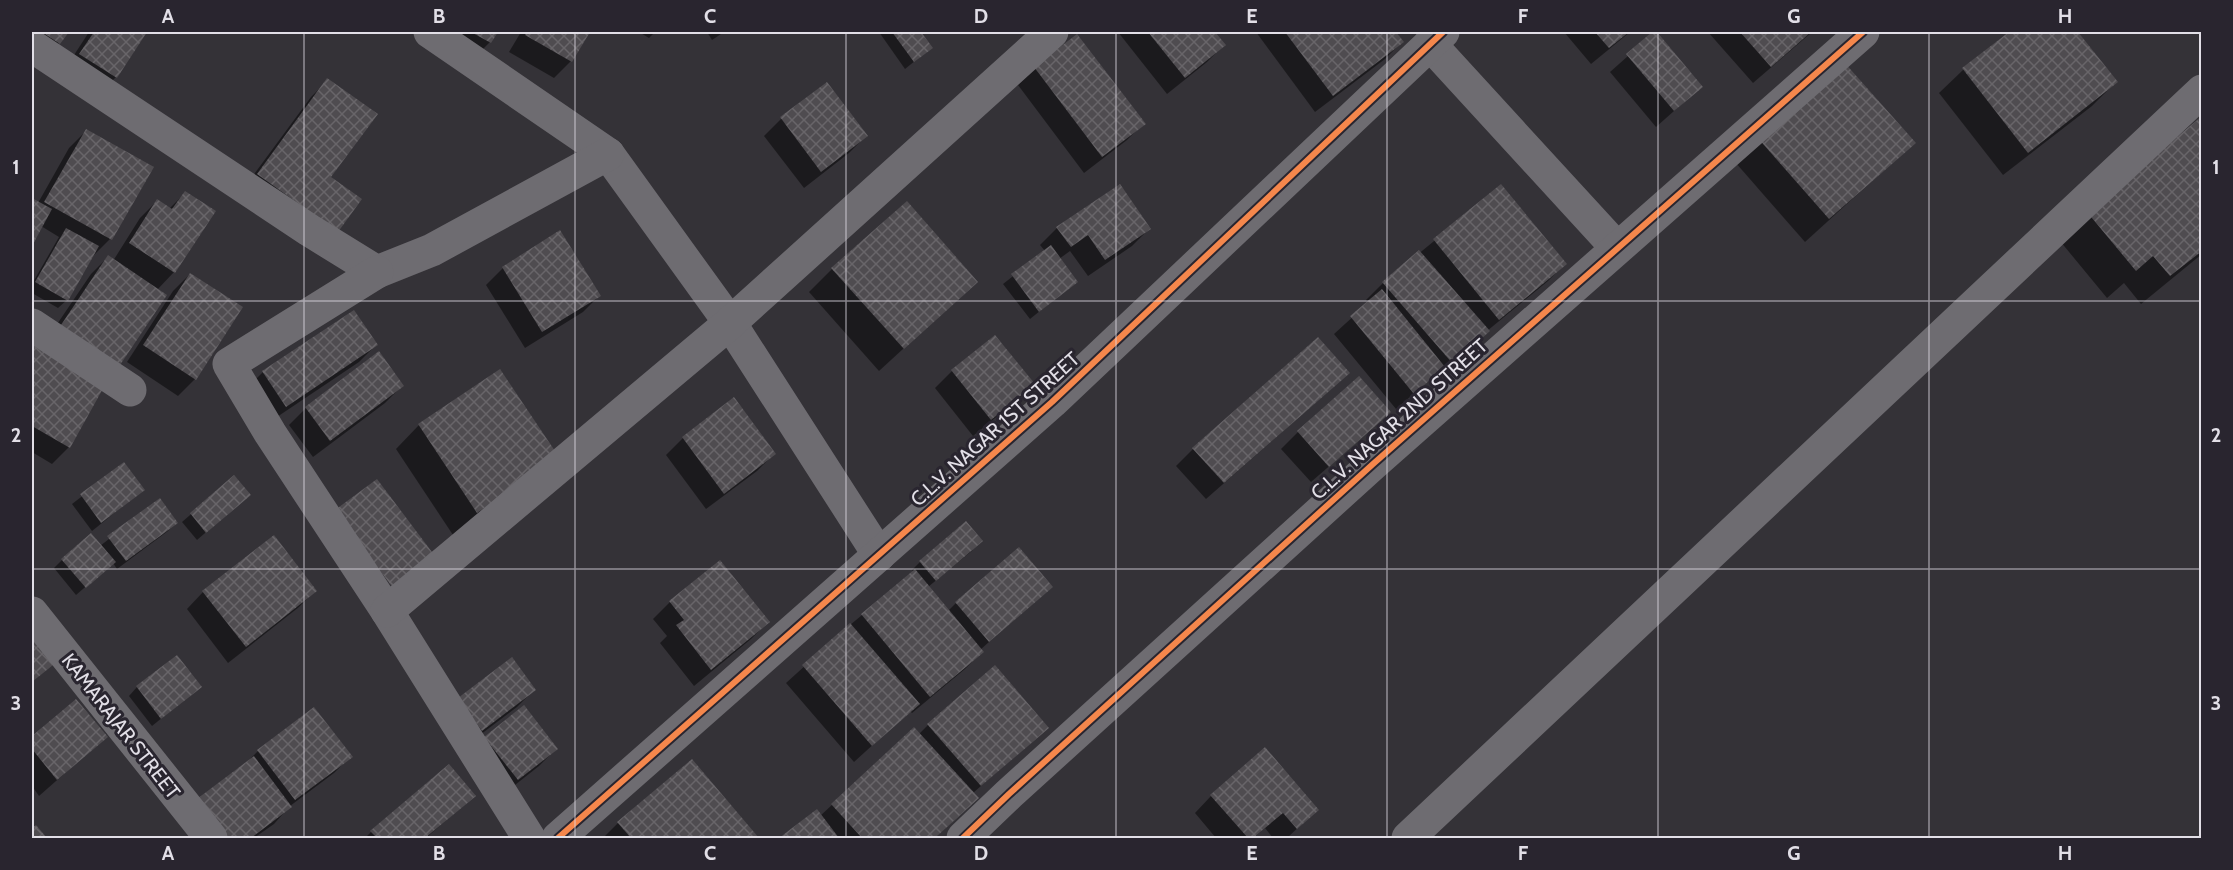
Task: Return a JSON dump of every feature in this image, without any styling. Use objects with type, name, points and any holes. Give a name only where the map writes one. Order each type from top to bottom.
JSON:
[{"type":"street","points":[[430,32],[608,154],[730,323],[879,555]]},
{"type":"street","points":[[387,611],[730,323],[1052,32]]},
{"type":"street","name":"C.L.V. NAGAR 2ND STREET","points":[[963,838],[1364,472],[1863,32]]},
{"type":"street","points":[[1436,38],[1617,248]]},
{"type":"street","name":"C.L.V. NAGAR 1ST STREET","points":[[558,838],[1052,402],[1436,38]]},
{"type":"street","points":[[32,46],[309,230],[377,272]]},
{"type":"street","points":[[1408,838],[2202,91]]},
{"type":"street","points":[[529,838],[387,611],[270,433],[230,364],[377,272],[432,250],[608,154]]},
{"type":"street","points":[[32,325],[130,390]]},
{"type":"street","name":"KAMARAJAR STREET","points":[[32,613],[211,838]]},
{"type":"building","points":[[42,32],[69,32],[60,44]]},
{"type":"building","points":[[94,32],[147,32],[117,78],[79,54]]},
{"type":"building","points":[[471,32],[498,32],[491,43]]},
{"type":"building","points":[[527,32],[590,32],[572,62],[525,35]]},
{"type":"building","points":[[892,32],[921,32],[933,48],[914,62]]},
{"type":"building","points":[[1148,32],[1215,32],[1226,45],[1185,78]]},
{"type":"building","points":[[1285,32],[1396,32],[1404,42],[1333,96]]},
{"type":"building","points":[[1595,32],[1629,32],[1609,48]]},
{"type":"building","points":[[1652,32],[1657,32],[1703,87],[1674,111],[1626,54]]},
{"type":"building","points":[[1740,32],[1811,32],[1771,67]]},
{"type":"building","points":[[2009,32],[2078,32],[2118,82],[2028,153],[1962,68]]},
{"type":"building","points":[[1077,34],[1146,124],[1102,157],[1034,67]]},
{"type":"building","points":[[1843,61],[1916,143],[1829,219],[1757,137]]},
{"type":"building","points":[[327,78],[378,114],[331,177],[362,199],[338,232],[257,174]]},
{"type":"building","points":[[827,82],[868,136],[821,172],[780,117]]},
{"type":"building","points":[[2202,116],[2202,251],[2170,276],[2153,256],[2136,271],[2087,212]]},
{"type":"building","points":[[86,129],[154,167],[112,240],[44,202]]},
{"type":"building","points":[[1120,184],[1151,229],[1105,260],[1088,235],[1071,247],[1056,227]]},
{"type":"building","points":[[1501,184],[1567,264],[1499,320],[1433,239]]},
{"type":"building","points":[[185,191],[216,211],[175,273],[129,243],[157,199],[172,209]]},
{"type":"building","points":[[32,198],[52,209],[32,246]]},
{"type":"building","points":[[907,201],[978,282],[904,349],[831,268]]},
{"type":"building","points":[[66,228],[99,246],[68,301],[35,282]]},
{"type":"building","points":[[560,230],[601,296],[542,332],[502,267]]},
{"type":"building","points":[[1051,245],[1078,282],[1039,312],[1011,274]]},
{"type":"building","points":[[1419,250],[1490,331],[1453,364],[1382,282]]},
{"type":"building","points":[[108,255],[167,295],[120,365],[61,325]]},
{"type":"building","points":[[190,273],[243,307],[196,380],[143,345]]},
{"type":"building","points":[[1382,289],[1445,367],[1414,394],[1350,316]]},
{"type":"building","points":[[354,310],[378,345],[286,407],[262,371]]},
{"type":"building","points":[[995,335],[1035,384],[991,420],[951,370]]},
{"type":"building","points":[[1318,337],[1350,373],[1224,483],[1192,448]]},
{"type":"building","points":[[32,345],[105,385],[70,448],[32,426]]},
{"type":"building","points":[[379,351],[404,386],[330,441],[305,407]]},
{"type":"building","points":[[500,369],[559,457],[477,513],[418,424]]},
{"type":"building","points":[[1359,376],[1391,412],[1329,467],[1297,431]]},
{"type":"building","points":[[734,397],[776,454],[724,494],[682,437]]},
{"type":"building","points":[[124,462],[145,490],[101,523],[80,494]]},
{"type":"building","points":[[234,475],[251,495],[206,533],[190,513]]},
{"type":"building","points":[[377,479],[441,564],[399,596],[335,510]]},
{"type":"building","points":[[160,498],[178,523],[126,561],[107,536]]},
{"type":"building","points":[[966,521],[983,541],[936,581],[919,561]]},
{"type":"building","points":[[91,533],[116,562],[86,588],[61,559]]},
{"type":"building","points":[[274,535],[317,591],[246,647],[202,591]]},
{"type":"building","points":[[1019,547],[1053,587],[989,642],[955,602]]},
{"type":"building","points":[[720,560],[770,622],[711,670],[676,625],[684,620],[669,601]]},
{"type":"building","points":[[915,569],[984,652],[930,697],[861,614]]},
{"type":"building","points":[[850,623],[920,704],[872,746],[802,665]]},
{"type":"building","points":[[32,636],[53,665],[32,682]]},
{"type":"building","points":[[177,655],[202,687],[161,719],[136,686]]},
{"type":"building","points":[[512,657],[536,690],[482,731],[458,698]]},
{"type":"building","points":[[995,665],[1049,728],[981,786],[927,724]]},
{"type":"building","points":[[76,699],[108,737],[57,780],[32,749],[32,736]]},
{"type":"building","points":[[524,705],[558,749],[518,780],[484,737]]},
{"type":"building","points":[[314,707],[353,757],[295,800],[257,750]]},
{"type":"building","points":[[914,727],[979,798],[935,838],[862,838],[831,804]]},
{"type":"building","points":[[1265,747],[1319,810],[1297,829],[1283,813],[1253,838],[1248,838],[1210,795]]},
{"type":"building","points":[[254,756],[292,807],[251,838],[226,838],[197,799]]},
{"type":"building","points":[[692,759],[759,838],[631,838],[617,822]]},
{"type":"building","points":[[449,764],[476,796],[425,838],[377,838],[370,831]]},
{"type":"building","points":[[817,809],[839,838],[779,838]]},
{"type":"building","points":[[36,825],[47,838],[32,838],[32,828]]},
{"type":"cycle path","points":[[558,838],[1052,402],[1443,32]]},
{"type":"cycle path","points":[[963,838],[1373,464],[1863,32]]}]
